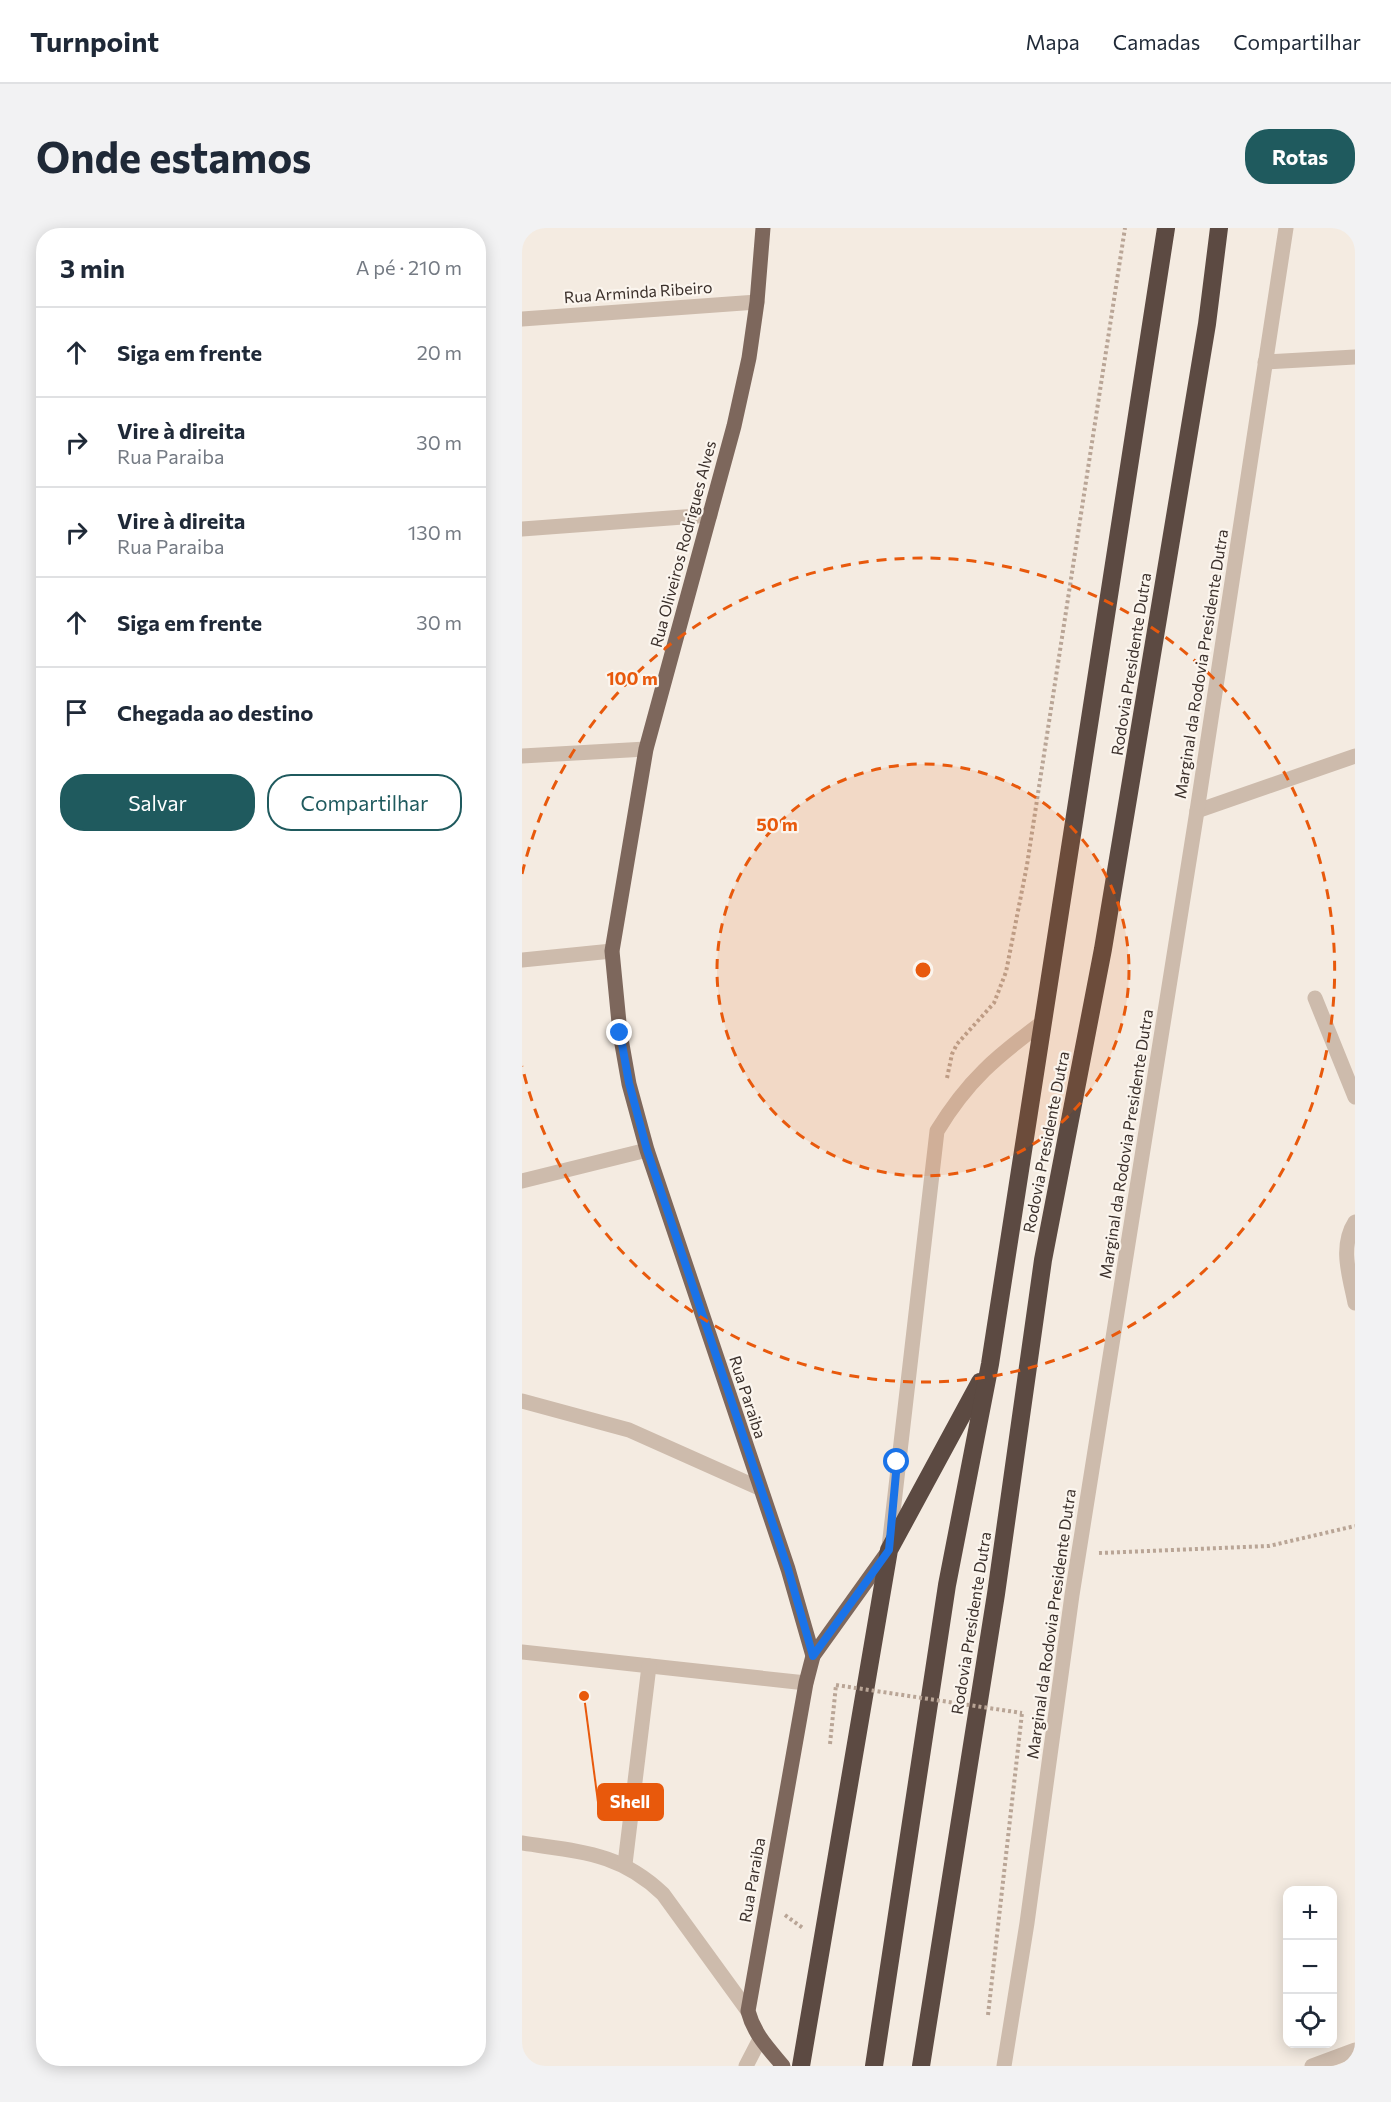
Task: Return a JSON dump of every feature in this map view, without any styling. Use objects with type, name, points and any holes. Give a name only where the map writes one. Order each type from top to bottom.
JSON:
[{"type":"highway","name":"Rodovia Presidente Dutra","points":[[874,2066],[947,1585],[990,1364],[1166,228]]},
{"type":"highway","name":"Rodovia Presidente Dutra","points":[[921,2066],[996,1594],[1043,1260],[1103,949],[1207,324],[1219,228]]},
{"type":"highway","points":[[801,2066],[889,1550],[990,1364]]},
{"type":"main road","name":"Rua Oliveiros Rodrigues Alves","points":[[647,1150],[627,1073],[612,951],[646,749],[734,426],[757,302],[763,228]]},
{"type":"main road","name":"Rua Paraiba","points":[[647,1150],[788,1569],[813,1656]]},
{"type":"main road","name":"Rua Paraiba","points":[[748,2011],[806,1683],[813,1656],[889,1550]]},
{"type":"main road","points":[[748,2011],[752,2027],[783,2066]]},
{"type":"street","name":"Marginal da Rodovia Presidente Dutra","points":[[1004,2066],[1028,1923],[1072,1594],[1197,811],[1286,228]]},
{"type":"street","name":"Rua Arminda Ribeiro","points":[[522,319],[757,302]]},
{"type":"street","points":[[1265,362],[1355,357]]},
{"type":"street","points":[[522,529],[710,514]]},
{"type":"street","points":[[522,756],[646,749]]},
{"type":"street","points":[[1197,811],[1355,756]]},
{"type":"street","points":[[522,960],[612,951]]},
{"type":"street","points":[[1315,998],[1355,1097]]},
{"type":"street","points":[[889,1550],[937,1131],[956,1100],[977,1075],[1043,1022]]},
{"type":"street","points":[[522,1181],[647,1150]]},
{"type":"street","points":[[1355,1222],[1350,1229],[1346,1253],[1355,1303]]},
{"type":"street","points":[[522,1401],[628,1430],[759,1488]]},
{"type":"street","points":[[522,1652],[806,1683]]},
{"type":"street","points":[[625,1864],[649,1666]]},
{"type":"street","points":[[522,1843],[592,1854],[625,1864],[646,1878],[663,1894],[748,2011]]},
{"type":"street","points":[[746,2066],[760,2039]]},
{"type":"street","points":[[1312,2066],[1355,2050]]},
{"type":"path","points":[[945,1087],[952,1054],[957,1044],[994,1003],[1006,972],[1027,865],[1125,228]]},
{"type":"path","points":[[1092,1554],[1269,1546],[1355,1526]]},
{"type":"path","points":[[836,1685],[1022,1713],[988,2014]]},
{"type":"path","points":[[1005,1867],[1014,1867]]},
{"type":"path","points":[[767,1900],[811,1935]]},
{"type":"place","name":"Shell","points":[[584,1696]]},
{"type":"route","points":[[620,1033],[629,1083],[647,1150],[788,1569],[813,1656],[889,1550],[897,1462]]}]
